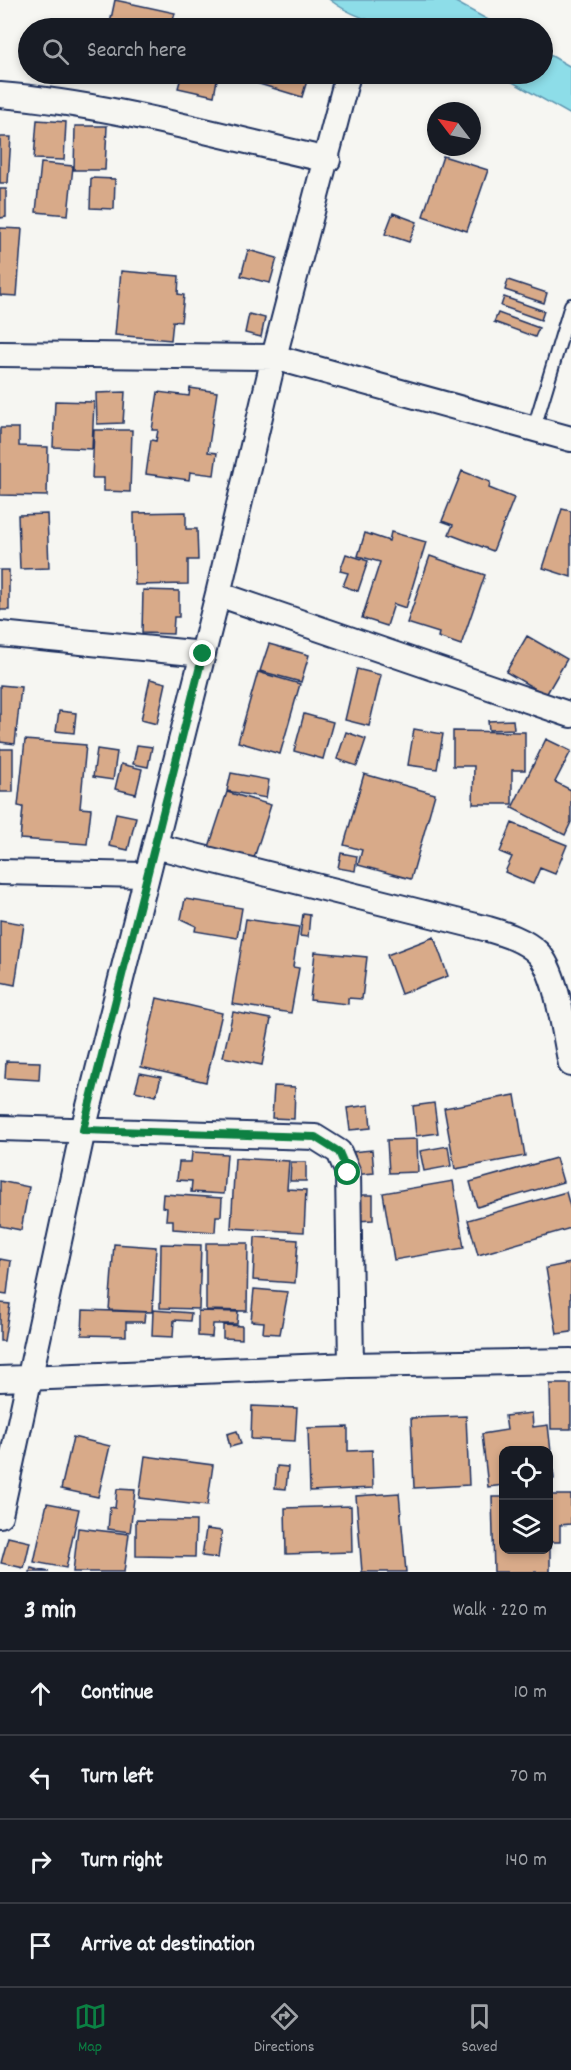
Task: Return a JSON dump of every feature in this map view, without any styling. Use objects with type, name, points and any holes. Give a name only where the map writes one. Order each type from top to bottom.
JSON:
[{"type":"street","points":[[0,1515],[83,1130],[218,594],[274,357],[328,160],[346,84]]},
{"type":"street","points":[[0,95],[45,98],[328,160]]},
{"type":"street","points":[[0,354],[274,357],[571,439]]},
{"type":"street","points":[[218,594],[571,715]]},
{"type":"street","points":[[0,634],[203,654]]},
{"type":"street","points":[[155,846],[488,929],[516,938],[538,953],[550,972],[571,1064]]},
{"type":"street","points":[[0,872],[146,875]]},
{"type":"street","points":[[0,1128],[315,1137],[339,1152],[348,1173],[351,1365]]},
{"type":"street","points":[[0,1379],[351,1365],[571,1361]]},
{"type":"lane","points":[[534,428],[571,305]]},
{"type":"water","points":[[330,0],[452,0],[485,18],[364,18]]},
{"type":"water","points":[[553,57],[571,67],[571,115],[516,84],[553,84]]},
{"type":"building","points":[[115,0],[175,13],[174,18],[111,18]]},
{"type":"building","points":[[179,84],[216,84],[214,96],[178,88]]},
{"type":"building","points":[[259,84],[306,84],[302,97]]},
{"type":"building","points":[[37,120],[66,122],[64,160],[34,159]]},
{"type":"building","points":[[75,126],[107,126],[105,170],[74,170]]},
{"type":"building","points":[[0,137],[11,137],[8,183],[0,183]]},
{"type":"building","points":[[443,156],[488,170],[467,231],[423,216]]},
{"type":"building","points":[[41,163],[73,166],[68,215],[36,212]]},
{"type":"building","points":[[91,178],[115,179],[114,209],[90,208]]},
{"type":"building","points":[[0,189],[6,189],[6,217],[0,218]]},
{"type":"building","points":[[393,213],[417,222],[409,242],[385,234]]},
{"type":"building","points":[[0,228],[22,229],[17,296],[0,295]]},
{"type":"building","points":[[248,250],[277,258],[270,283],[241,276]]},
{"type":"building","points":[[121,271],[179,276],[178,294],[184,295],[181,322],[173,321],[171,340],[115,335]]},
{"type":"building","points":[[508,280],[547,293],[544,303],[505,290]]},
{"type":"building","points":[[504,297],[544,311],[541,320],[501,306]]},
{"type":"building","points":[[498,313],[539,328],[535,337],[494,322]]},
{"type":"building","points":[[249,314],[265,318],[261,337],[245,333]]},
{"type":"building","points":[[190,388],[217,392],[208,452],[217,453],[214,475],[190,472],[189,480],[146,474],[151,440],[156,441],[158,430],[152,430],[158,392],[189,396]]},
{"type":"building","points":[[125,392],[123,423],[97,424],[96,393]]},
{"type":"building","points":[[55,401],[94,402],[92,449],[53,447]]},
{"type":"building","points":[[0,428],[19,428],[19,446],[48,447],[47,496],[0,495]]},
{"type":"building","points":[[94,430],[132,430],[130,492],[104,491],[104,478],[92,478]]},
{"type":"building","points":[[462,471],[490,482],[489,488],[514,498],[493,551],[449,534],[453,525],[442,521]]},
{"type":"building","points":[[562,509],[571,511],[571,577],[543,568]]},
{"type":"building","points":[[186,512],[186,529],[197,529],[198,560],[188,560],[188,584],[135,585],[134,513]]},
{"type":"building","points":[[47,514],[49,568],[20,569],[18,515]]},
{"type":"building","points":[[391,532],[426,542],[406,608],[394,604],[387,626],[362,618],[380,562],[358,556],[365,533],[389,541]]},
{"type":"building","points":[[346,554],[368,561],[358,591],[343,586],[348,573],[340,571]]},
{"type":"building","points":[[430,556],[485,575],[461,645],[438,637],[439,633],[407,623]]},
{"type":"building","points":[[0,570],[9,570],[9,610],[0,610]]},
{"type":"building","points":[[143,590],[179,591],[179,617],[174,617],[173,634],[142,633]]},
{"type":"building","points":[[527,636],[567,659],[546,695],[506,672]]},
{"type":"building","points":[[269,644],[309,655],[301,682],[260,671]]},
{"type":"building","points":[[357,669],[381,675],[369,726],[345,720]]},
{"type":"building","points":[[258,672],[300,684],[280,754],[238,742]]},
{"type":"building","points":[[150,679],[166,683],[157,724],[141,720]]},
{"type":"building","points":[[0,685],[21,687],[15,744],[0,742]]},
{"type":"building","points":[[59,711],[76,713],[74,733],[56,731]]},
{"type":"building","points":[[304,714],[333,722],[323,759],[294,751]]},
{"type":"building","points":[[513,720],[514,729],[489,730],[488,721]]},
{"type":"building","points":[[414,729],[443,734],[437,769],[408,765]]},
{"type":"building","points":[[453,731],[525,732],[525,770],[512,770],[512,804],[473,804],[474,766],[453,766]]},
{"type":"building","points":[[346,732],[366,739],[357,766],[337,759]]},
{"type":"building","points":[[546,739],[571,751],[555,782],[571,790],[571,822],[565,835],[512,808]]},
{"type":"building","points":[[25,740],[86,745],[80,808],[91,809],[87,844],[20,839],[23,807],[18,806]]},
{"type":"building","points":[[137,745],[152,747],[148,767],[133,764]]},
{"type":"building","points":[[0,749],[13,749],[13,792],[0,792]]},
{"type":"building","points":[[97,749],[117,752],[113,780],[93,777]]},
{"type":"building","points":[[121,764],[142,769],[136,794],[115,789]]},
{"type":"building","points":[[231,773],[269,780],[266,798],[227,791]]},
{"type":"building","points":[[364,774],[435,794],[411,879],[358,865],[362,850],[344,845]]},
{"type":"building","points":[[227,792],[271,805],[253,861],[209,847]]},
{"type":"building","points":[[116,813],[136,817],[128,850],[109,846]]},
{"type":"building","points":[[512,823],[567,845],[555,874],[540,868],[533,884],[505,872],[512,857],[500,852]]},
{"type":"building","points":[[341,853],[357,856],[355,871],[338,868]]},
{"type":"building","points":[[185,899],[242,908],[237,938],[195,931],[196,926],[181,919]]},
{"type":"building","points":[[303,914],[310,915],[308,937],[300,936]]},
{"type":"building","points":[[246,919],[299,927],[293,967],[299,968],[291,1013],[232,1004]]},
{"type":"building","points":[[0,920],[24,924],[15,985],[0,982]]},
{"type":"building","points":[[434,937],[448,976],[401,994],[387,955]]},
{"type":"building","points":[[315,952],[367,957],[362,999],[348,998],[348,1004],[310,1000]]},
{"type":"building","points":[[157,998],[222,1013],[206,1082],[141,1067]]},
{"type":"building","points":[[233,1012],[271,1019],[262,1065],[223,1057]]},
{"type":"building","points":[[6,1061],[40,1062],[39,1080],[5,1078]]},
{"type":"building","points":[[140,1073],[161,1077],[156,1096],[135,1091]]},
{"type":"building","points":[[274,1086],[295,1087],[294,1119],[272,1118]]},
{"type":"building","points":[[515,1095],[525,1156],[455,1169],[444,1108]]},
{"type":"building","points":[[434,1103],[438,1133],[416,1136],[413,1106]]},
{"type":"building","points":[[369,1105],[371,1128],[350,1130],[347,1108]]},
{"type":"building","points":[[417,1139],[418,1172],[389,1173],[387,1140]]},
{"type":"building","points":[[448,1146],[451,1166],[424,1171],[420,1151]]},
{"type":"building","points":[[372,1150],[374,1173],[353,1175],[351,1152]]},
{"type":"building","points":[[192,1152],[227,1154],[224,1194],[191,1192],[192,1181],[177,1180],[179,1162],[191,1162]]},
{"type":"building","points":[[235,1158],[289,1161],[287,1189],[306,1190],[304,1232],[231,1228]]},
{"type":"building","points":[[556,1158],[563,1182],[477,1207],[470,1182]]},
{"type":"building","points":[[291,1162],[306,1162],[306,1181],[290,1181]]},
{"type":"building","points":[[0,1181],[29,1187],[21,1230],[0,1226]]},
{"type":"building","points":[[453,1181],[464,1248],[394,1260],[383,1193]]},
{"type":"building","points":[[566,1192],[571,1210],[571,1228],[478,1255],[468,1220]]},
{"type":"building","points":[[163,1194],[222,1198],[221,1216],[216,1216],[215,1232],[173,1229],[173,1220],[166,1220],[167,1208],[162,1207]]},
{"type":"building","points":[[356,1195],[373,1195],[373,1220],[356,1221]]},
{"type":"building","points":[[255,1237],[298,1240],[295,1283],[253,1280]]},
{"type":"building","points":[[206,1243],[248,1243],[247,1311],[206,1310]]},
{"type":"building","points":[[114,1244],[156,1247],[152,1312],[109,1310]]},
{"type":"building","points":[[161,1244],[201,1245],[199,1309],[160,1308]]},
{"type":"building","points":[[0,1259],[11,1261],[7,1294],[0,1293]]},
{"type":"building","points":[[571,1263],[571,1332],[557,1334],[546,1268]]},
{"type":"building","points":[[254,1289],[288,1292],[280,1334],[263,1333],[264,1322],[251,1321]]},
{"type":"building","points":[[0,1303],[10,1304],[4,1341],[0,1341]]},
{"type":"building","points":[[83,1310],[145,1312],[144,1322],[126,1322],[126,1336],[82,1335]]},
{"type":"building","points":[[153,1310],[191,1313],[190,1321],[174,1320],[173,1337],[152,1336]]},
{"type":"building","points":[[198,1311],[238,1312],[237,1324],[213,1324],[212,1337],[198,1336]]},
{"type":"building","points":[[223,1325],[242,1326],[242,1339],[223,1338]]},
{"type":"building","points":[[550,1384],[571,1384],[571,1429],[551,1429]]},
{"type":"building","points":[[252,1406],[297,1408],[295,1441],[251,1439]]},
{"type":"building","points":[[532,1413],[533,1427],[548,1425],[550,1446],[499,1446],[499,1486],[488,1487],[482,1434],[507,1430],[505,1416]]},
{"type":"building","points":[[466,1416],[469,1485],[414,1488],[411,1418]]},
{"type":"building","points":[[348,1427],[348,1451],[372,1450],[373,1488],[310,1491],[308,1428]]},
{"type":"building","points":[[237,1431],[241,1444],[230,1447],[227,1434]]},
{"type":"building","points":[[73,1437],[110,1446],[98,1497],[61,1489]]},
{"type":"building","points":[[145,1456],[213,1465],[207,1506],[139,1498]]},
{"type":"building","points":[[277,1466],[288,1467],[286,1489],[275,1488]]},
{"type":"building","points":[[117,1489],[135,1490],[130,1532],[108,1529],[110,1507],[115,1508]]},
{"type":"building","points":[[399,1493],[406,1572],[362,1572],[356,1496]]},
{"type":"building","points":[[553,1495],[571,1495],[571,1524],[560,1525],[560,1542],[553,1542]]},
{"type":"building","points":[[492,1497],[499,1497],[499,1554],[550,1554],[550,1572],[494,1572]]},
{"type":"building","points":[[47,1503],[79,1509],[66,1568],[34,1562]]},
{"type":"building","points":[[351,1506],[352,1552],[286,1554],[285,1508]]},
{"type":"building","points":[[136,1520],[196,1521],[195,1557],[136,1556]]},
{"type":"building","points":[[78,1528],[129,1534],[124,1572],[73,1572]]},
{"type":"building","points":[[206,1529],[222,1531],[218,1558],[202,1556]]},
{"type":"building","points":[[8,1537],[30,1542],[24,1568],[1,1563]]},
{"type":"building","points":[[31,1568],[49,1572],[30,1572]]},
{"type":"route","points":[[203,654],[83,1130],[315,1137],[339,1152],[348,1173]]}]
